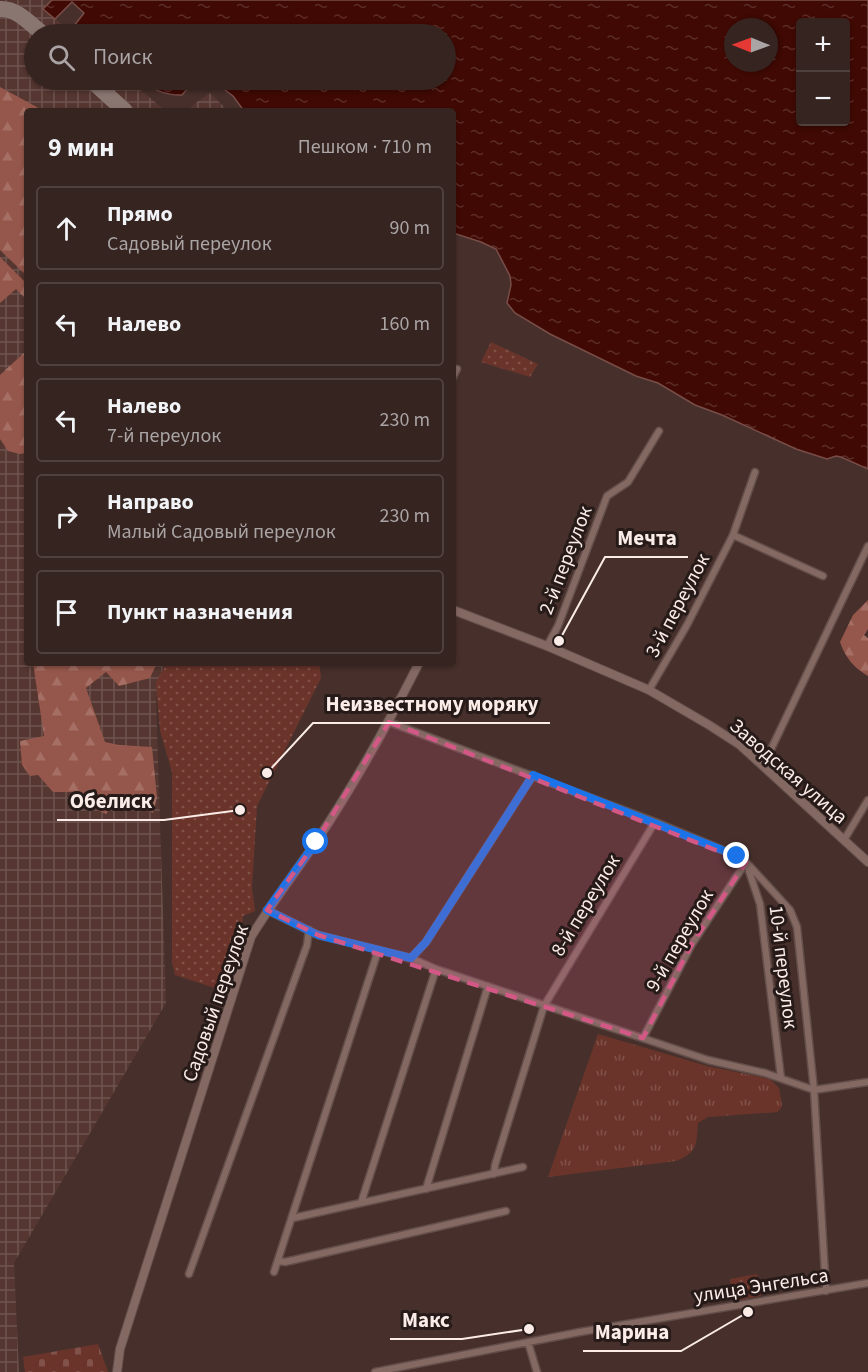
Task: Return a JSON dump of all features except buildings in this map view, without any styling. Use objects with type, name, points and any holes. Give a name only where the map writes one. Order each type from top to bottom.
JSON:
[{"type":"street","name":"2-й переулок","points":[[547,646],[558,626],[608,496],[628,482],[659,431]]},
{"type":"street","name":"3-й переулок","points":[[649,690],[687,625],[733,535],[755,472]]},
{"type":"street","points":[[733,535],[823,576]]},
{"type":"street","points":[[763,766],[868,546]]},
{"type":"street","name":"Заводская улица","points":[[456,611],[547,646],[649,690],[724,734],[763,766],[868,862]]},
{"type":"street","name":"Садовый переулок","points":[[117,1372],[120,1349],[251,937],[267,910],[316,842],[389,722],[417,666]]},
{"type":"street","points":[[389,722],[533,775],[737,856],[746,862],[790,910],[797,927],[814,1089],[826,1291]]},
{"type":"street","points":[[411,958],[426,942],[533,775]]},
{"type":"street","points":[[844,840],[868,800]]},
{"type":"street","name":"8-й переулок","points":[[494,1174],[544,1006],[655,822]]},
{"type":"street","name":"9-й переулок","points":[[643,1038],[692,944],[746,862]]},
{"type":"street","name":"10-й переулок","points":[[746,862],[760,904],[781,1078]]},
{"type":"street","points":[[267,910],[318,935],[411,958],[436,969],[708,1060],[781,1078],[814,1089],[868,1082]]},
{"type":"street","points":[[189,1274],[308,945],[309,930]]},
{"type":"street","points":[[274,1272],[378,951]]},
{"type":"street","points":[[361,1203],[436,969]]},
{"type":"street","points":[[426,1189],[488,986]]},
{"type":"street","points":[[293,1218],[523,1167]]},
{"type":"street","points":[[278,1262],[506,1211]]},
{"type":"street","name":"улица Энгельса","points":[[375,1372],[528,1342],[868,1283]]},
{"type":"street","points":[[528,1342],[537,1372]]},
{"type":"highlighted area","points":[[389,722],[746,862],[692,944],[643,1038],[318,935],[267,910],[316,842]]},
{"type":"shaded area","points":[[0,0],[52,0],[43,9],[62,24],[24,24],[24,90],[140,90],[162,108],[24,108],[24,666],[163,666],[156,698],[166,1003],[14,1263],[19,1372],[0,1372]]},
{"type":"shaded area","points":[[210,93],[225,108],[190,108]]},
{"type":"green space","points":[[0,87],[38,108],[24,108],[24,273],[0,250]]},
{"type":"green space","points":[[0,257],[24,281],[24,297],[16,289],[0,303]]},
{"type":"green space","points":[[491,342],[538,364],[530,377],[481,362]]},
{"type":"green space","points":[[24,353],[24,453],[8,451],[0,439],[0,375]]},
{"type":"green space","points":[[868,600],[868,629],[864,635],[868,638],[868,676],[851,662],[840,642],[853,615]]},
{"type":"green space","points":[[33,666],[156,666],[150,678],[119,686],[106,672],[86,688],[105,742],[152,747],[157,797],[153,813],[126,797],[116,800],[106,814],[93,808],[81,792],[53,792],[38,775],[30,776],[22,765],[20,741],[44,736]]},
{"type":"green space","points":[[164,666],[319,666],[321,678],[257,806],[252,887],[255,911],[243,916],[241,947],[224,991],[175,975],[172,962],[172,772],[160,731],[156,683]]},
{"type":"green space","points":[[598,1034],[707,1066],[770,1079],[779,1088],[782,1106],[778,1112],[708,1117],[698,1123],[696,1142],[692,1151],[676,1161],[548,1177]]},
{"type":"green space","points":[[757,1274],[761,1296],[733,1301],[730,1279]]},
{"type":"green space","points":[[98,1344],[108,1372],[25,1372],[23,1357]]},
{"type":"water","points":[[52,0],[868,0],[868,469],[841,457],[827,459],[796,449],[695,405],[658,383],[636,376],[550,334],[515,313],[507,303],[511,285],[510,276],[496,249],[456,234],[456,108],[242,108],[225,90],[456,90],[456,24],[75,24],[84,13],[72,2],[55,19],[43,9]]},
{"type":"water","points":[[157,90],[186,90],[182,95]]},
{"type":"taxiway","points":[[0,9],[12,11],[31,24]]},
{"type":"taxiway","points":[[102,90],[122,108]]},
{"type":"place","name":"Мечта","points":[[559,641]]},
{"type":"place","name":"Неизвестному моряку","points":[[267,773]]},
{"type":"place","name":"Обелиск","points":[[240,810]]},
{"type":"place","name":"Марина","points":[[748,1312]]},
{"type":"place","name":"Макс","points":[[529,1329]]},
{"type":"route","points":[[316,842],[267,910],[318,935],[411,958],[426,942],[533,775],[737,856]]}]
